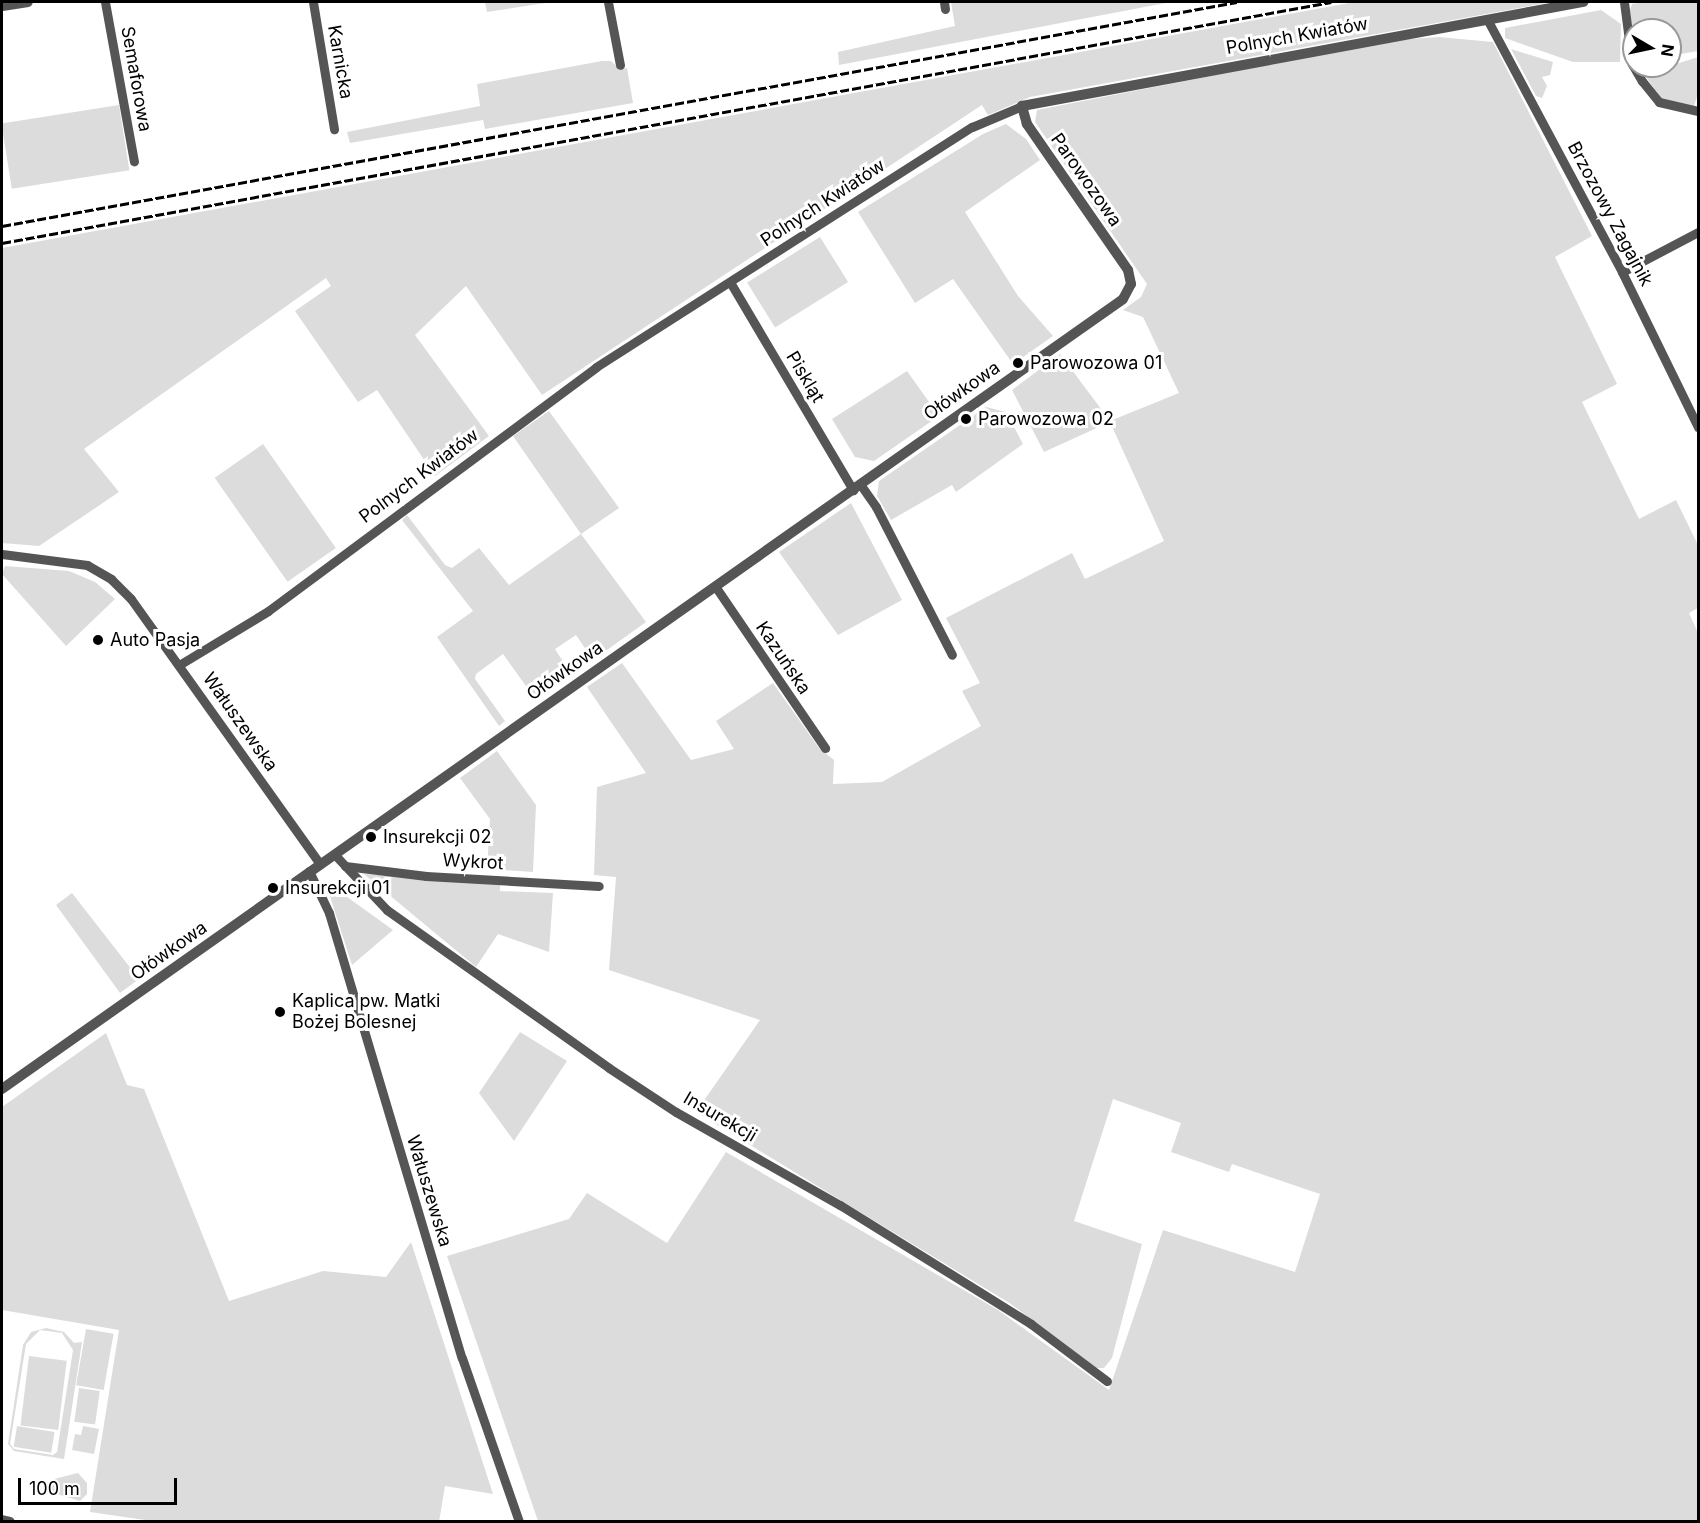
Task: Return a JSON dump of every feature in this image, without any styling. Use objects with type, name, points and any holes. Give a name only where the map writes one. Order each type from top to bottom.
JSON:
[{"type":"street","points":[[2,6],[28,2]]},
{"type":"street","name":"Semaforowa","points":[[105,2],[134,161]]},
{"type":"street","name":"Karnicka","points":[[313,2],[334,129]]},
{"type":"street","points":[[608,2],[620,65]]},
{"type":"street","name":"Polnych Kwiatów","points":[[179,665],[268,611],[596,367],[972,127],[1022,106],[1583,2]]},
{"type":"street","points":[[1624,2],[1632,64],[1642,81],[1659,102],[1698,111]]},
{"type":"street","name":"Brzozowy Zagajnik","points":[[1487,19],[1622,272],[1698,427]]},
{"type":"street","name":"Parowozowa","points":[[1022,106],[1027,124],[1128,270]]},
{"type":"street","points":[[1622,272],[1698,232]]},
{"type":"street","name":"Ołówkowa","points":[[2,1089],[1123,299],[1131,284],[1128,270]]},
{"type":"street","name":"Piskląt","points":[[730,282],[856,487],[876,507],[952,655]]},
{"type":"street","name":"Wałuszewska","points":[[2,554],[67,560],[100,571],[131,599],[320,864]]},
{"type":"street","name":"Kazuńska","points":[[715,586],[825,748]]},
{"type":"street","name":"Insurekcji","points":[[335,855],[387,910],[433,946],[609,1068],[676,1112],[840,1205],[1031,1324],[1107,1381]]},
{"type":"street","name":"Wykrot","points":[[345,866],[426,876],[599,886]]},
{"type":"street","name":"Wałuszewska","points":[[309,871],[329,913],[462,1358],[519,1521]]},
{"type":"street","points":[[2,1520],[10,1521]]},
{"type":"shaded area","points":[[485,2],[552,2],[487,12]]},
{"type":"shaded area","points":[[951,2],[1171,2],[839,65],[838,52],[955,26]]},
{"type":"shaded area","points":[[1355,2],[1546,3],[1030,97],[988,115],[982,105],[542,395],[466,286],[415,335],[489,436],[435,476],[377,390],[358,402],[295,311],[331,286],[326,278],[84,449],[119,492],[39,546],[2,543],[2,248]]},
{"type":"shaded area","points":[[1698,2],[1698,51],[1682,54],[1682,18],[1631,18],[1632,4]]},
{"type":"shaded area","points":[[1601,10],[1621,24],[1620,62],[1573,62],[1505,38],[1505,28]]},
{"type":"shaded area","points":[[1439,37],[1493,42],[1592,236],[1555,257],[1617,384],[1582,402],[1639,519],[1676,500],[1698,545],[1698,608],[1689,613],[1698,633],[1698,1521],[538,1521],[447,1256],[569,1219],[587,1193],[667,1243],[726,1152],[998,1310],[1109,1390],[1163,1230],[1295,1272],[1320,1194],[1232,1164],[1229,1172],[1171,1152],[1181,1123],[1113,1099],[1074,1221],[1142,1244],[1112,1358],[1104,1368],[1094,1368],[1011,1304],[696,1112],[760,1020],[609,970],[616,877],[594,875],[597,787],[646,773],[587,687],[622,663],[691,760],[734,749],[716,721],[773,683],[819,748],[834,760],[833,784],[882,782],[981,726],[962,691],[980,683],[946,618],[1072,553],[1085,579],[1164,541],[1110,422],[1044,452],[1012,390],[1060,354],[1110,421],[1179,393],[1143,317],[1123,310],[1141,297],[1147,284],[1035,122],[1037,110],[1394,40]]},
{"type":"shaded area","points":[[1511,49],[1553,62],[1550,75],[1542,77],[1547,86],[1542,98],[1536,96]]},
{"type":"shaded area","points":[[1698,57],[1698,94],[1694,106],[1662,99],[1647,78],[1682,78],[1682,62]]},
{"type":"shaded area","points":[[611,61],[619,69],[627,68],[633,103],[485,129],[483,120],[350,143],[347,132],[480,106],[477,84]]},
{"type":"shaded area","points":[[119,105],[129,170],[12,189],[2,124]]},
{"type":"shaded area","points":[[1006,124],[1026,139],[1040,160],[965,212],[1018,296],[1053,336],[1013,364],[953,279],[915,303],[858,212],[983,134]]},
{"type":"shaded area","points":[[820,237],[848,282],[775,328],[747,283]]},
{"type":"shaded area","points":[[907,371],[939,416],[874,461],[855,457],[832,419]]},
{"type":"shaded area","points":[[986,407],[1006,412],[1023,444],[956,492],[952,485],[891,520],[877,496],[879,481]]},
{"type":"shaded area","points":[[549,411],[619,508],[581,534],[513,436]]},
{"type":"shaded area","points":[[263,444],[336,548],[288,582],[215,478]]},
{"type":"shaded area","points":[[851,503],[902,600],[838,635],[779,552]]},
{"type":"shaded area","points":[[407,515],[445,565],[452,568],[479,548],[509,585],[581,534],[646,622],[593,660],[576,635],[555,649],[571,674],[536,700],[503,654],[476,674],[475,679],[505,721],[499,726],[437,637],[473,611],[402,520]]},
{"type":"shaded area","points":[[5,566],[69,571],[95,582],[115,599],[66,646],[2,574]]},
{"type":"shaded area","points":[[497,751],[536,805],[533,872],[487,869],[490,819],[460,778]]},
{"type":"shaded area","points":[[364,874],[500,882],[500,891],[553,893],[549,952],[498,934],[476,967]]},
{"type":"shaded area","points":[[325,881],[393,930],[352,965]]},
{"type":"shaded area","points":[[72,893],[139,979],[120,993],[56,905]]},
{"type":"shaded area","points":[[520,1032],[567,1061],[514,1141],[479,1093]]},
{"type":"shaded area","points":[[106,1033],[127,1085],[144,1089],[229,1301],[323,1271],[386,1277],[411,1242],[493,1494],[445,1486],[439,1522],[159,1522],[90,1512],[119,1330],[2,1310],[2,1107]]},
{"type":"shaded area","points":[[46,1328],[64,1332],[74,1343],[82,1342],[64,1459],[14,1451],[8,1444],[23,1345],[31,1332]],"holes":[[[40,1330],[62,1333],[73,1350],[57,1452],[53,1455],[14,1449],[10,1444],[26,1344]]]},
{"type":"shaded area","points":[[86,1329],[114,1334],[104,1390],[76,1385]]},
{"type":"shaded area","points":[[29,1356],[67,1361],[58,1430],[20,1425]]},
{"type":"shaded area","points":[[79,1388],[100,1391],[95,1425],[74,1422]]},
{"type":"shaded area","points":[[17,1426],[55,1432],[51,1453],[14,1447]]},
{"type":"shaded area","points":[[83,1426],[99,1429],[94,1454],[72,1450],[75,1434],[81,1435]]},
{"type":"shaded area","points":[[78,1473],[87,1483],[87,1494],[80,1501],[54,1493],[51,1486],[54,1479]]},
{"type":"railway","points":[[2,226],[1237,2]]},
{"type":"railway","points":[[2,243],[1331,2]]},
{"type":"place","name":"Parowozowa 01","points":[[1018,363]]},
{"type":"place","name":"Parowozowa 02","points":[[966,419]]},
{"type":"place","name":"Auto Pasja","points":[[98,640]]},
{"type":"place","name":"Insurekcji 02","points":[[371,837]]},
{"type":"place","name":"Insurekcji 01","points":[[273,888]]},
{"type":"place","name":"Kaplica pw. Matki Bożej Bolesnej","points":[[280,1012]]}]
